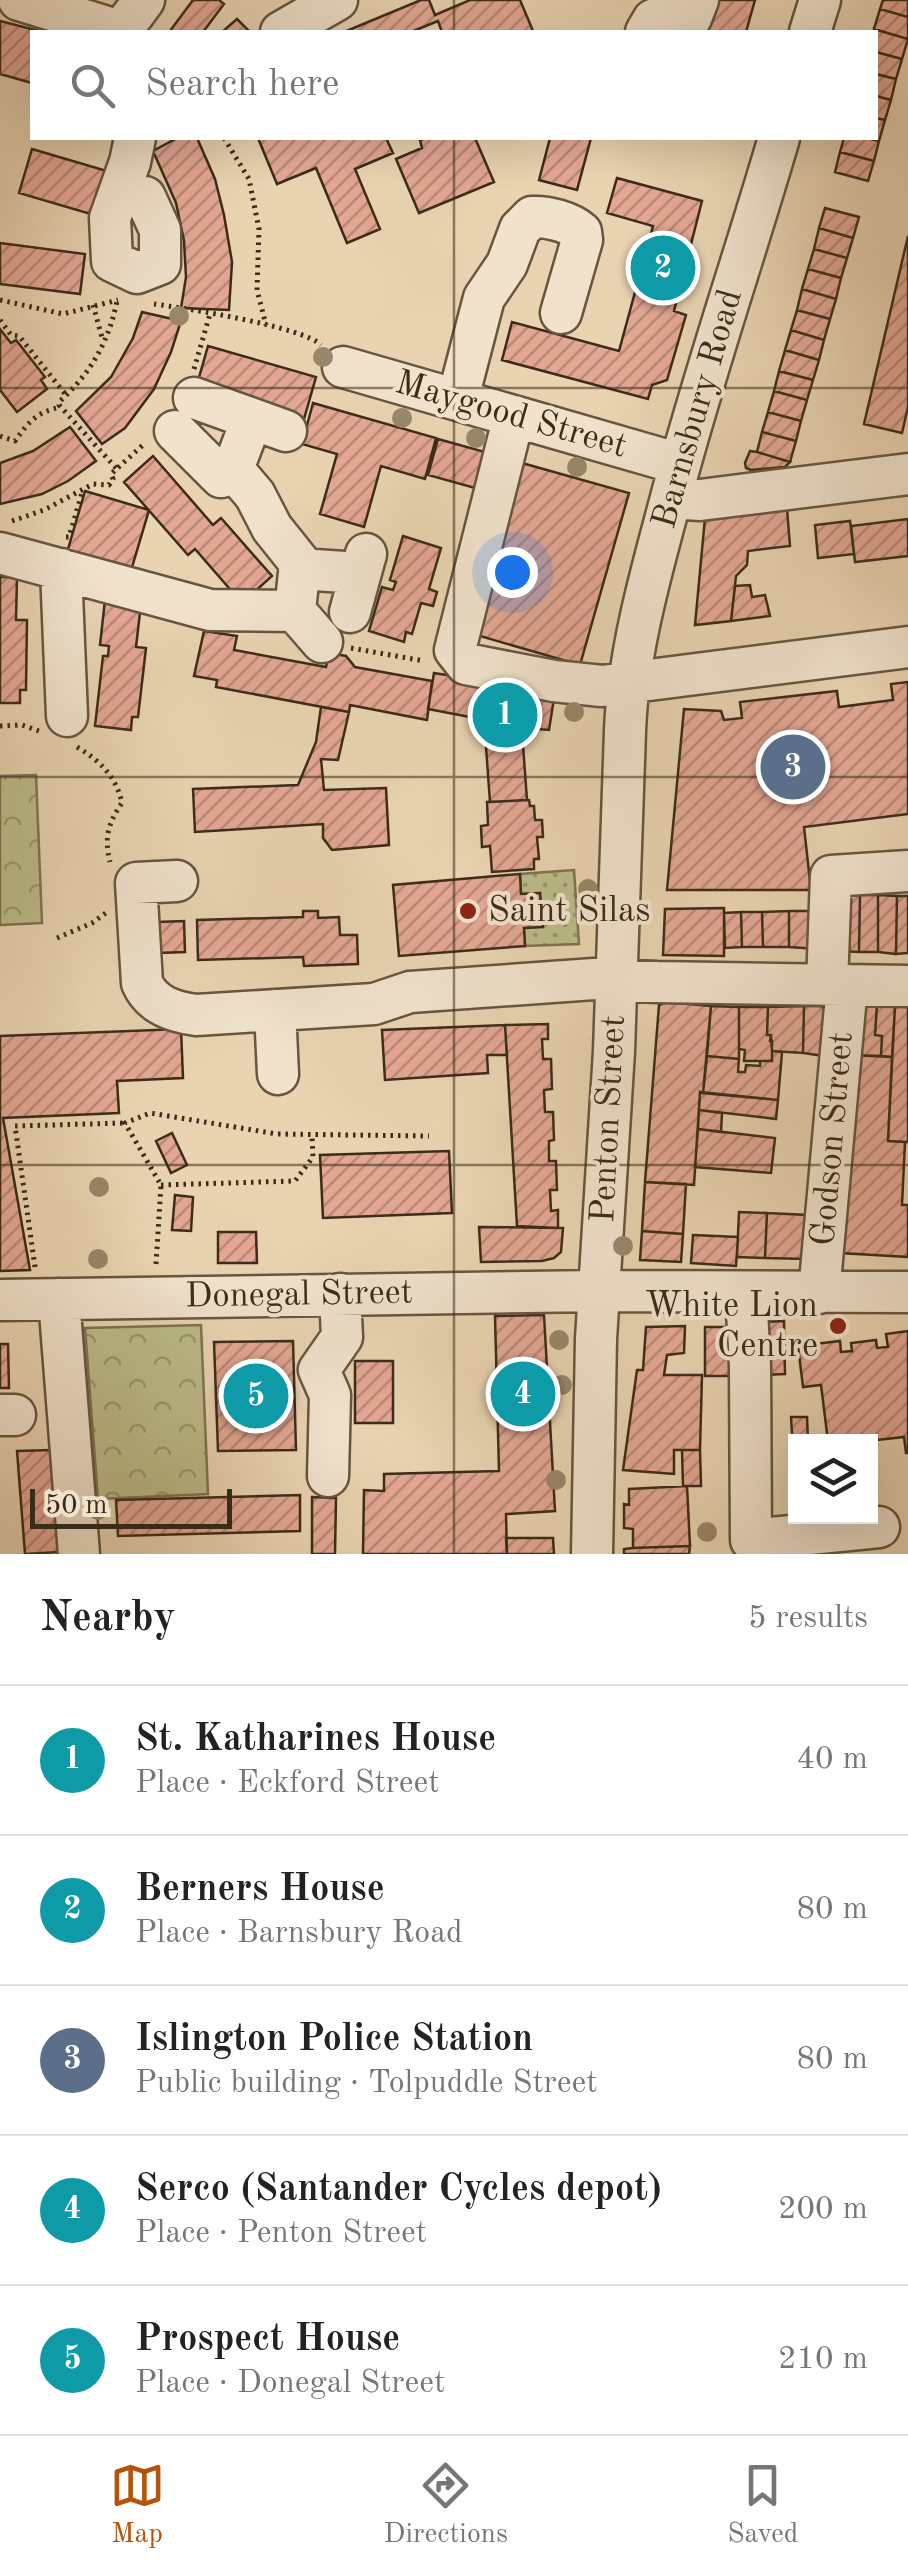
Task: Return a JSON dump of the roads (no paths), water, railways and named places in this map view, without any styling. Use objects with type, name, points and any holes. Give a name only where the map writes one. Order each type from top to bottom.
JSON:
[{"type":"street","points":[[18,0],[129,21]]},
{"type":"street","points":[[284,30],[337,0]]},
{"type":"street","points":[[647,30],[660,16],[684,22],[691,18],[698,0]]},
{"type":"street","points":[[811,30],[820,0]]},
{"type":"street","points":[[135,140],[110,218],[112,260],[138,273],[160,264],[160,230],[145,197]]},
{"type":"street","name":"Barnsbury Road","points":[[628,684],[675,481],[778,140]]},
{"type":"street","points":[[458,398],[484,298],[508,264],[520,229],[532,217],[575,227],[581,232],[561,314]]},
{"type":"street","name":"Maygood Street","points":[[343,367],[514,416],[675,481],[700,500],[908,474]]},
{"type":"street","points":[[178,410],[269,425],[234,469],[220,477],[178,410]]},
{"type":"street","points":[[514,416],[455,650],[466,664],[602,686],[908,647]]},
{"type":"street","points":[[234,469],[300,563],[295,612]]},
{"type":"street","points":[[12,533],[210,610],[295,612],[322,642]]},
{"type":"street","points":[[58,551],[61,731]]},
{"type":"street","points":[[299,569],[363,564],[350,612]]},
{"type":"street","name":"Penton Street","points":[[592,1554],[598,1290],[614,1052],[628,684]]},
{"type":"street","name":"Godson Street","points":[[819,1292],[837,985],[831,876],[908,871]]},
{"type":"street","points":[[177,881],[136,883],[142,982],[146,992],[166,1008],[180,1013],[374,1004],[410,992],[566,980],[908,986]]},
{"type":"street","points":[[276,1010],[278,1074]]},
{"type":"street","name":"Donegal Street","points":[[32,1299],[598,1290],[908,1292]]},
{"type":"street","points":[[746,1292],[752,1540],[879,1528]]},
{"type":"street","points":[[328,1476],[330,1395],[319,1370],[342,1337],[340,1294]]},
{"type":"street","points":[[32,1299],[78,1554]]},
{"type":"place","name":"Berners House","points":[[663,268]]},
{"type":"place","name":"St. Katharines House","points":[[505,715]]},
{"type":"place","name":"Islington Police Station","points":[[793,767]]},
{"type":"place","name":"Saint Silas","points":[[468,911]]},
{"type":"place","name":"White Lion Centre","points":[[838,1326]]},
{"type":"place","name":"Serco (Santander Cycles depot)","points":[[523,1394]]},
{"type":"place","name":"Prospect House","points":[[256,1396]]}]
